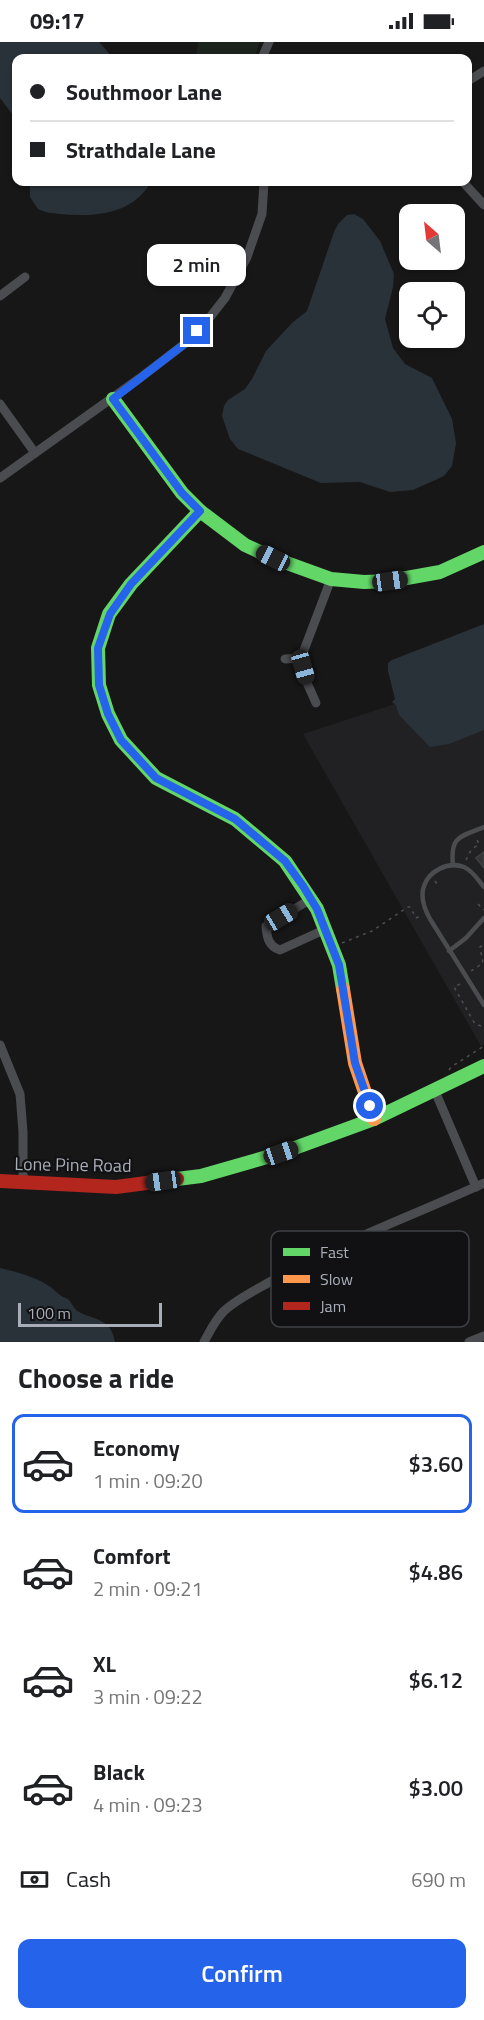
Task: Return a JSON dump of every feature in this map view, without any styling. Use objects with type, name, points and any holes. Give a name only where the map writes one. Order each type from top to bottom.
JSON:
[{"type":"street","points":[[0,478],[113,399],[187,342],[207,321],[225,298],[247,257],[262,214],[264,186]]},
{"type":"street","points":[[467,186],[484,205]]},
{"type":"street","points":[[0,296],[25,277]]},
{"type":"street","points":[[113,399],[182,493],[200,511],[245,545],[273,558],[331,579],[364,582],[418,577],[440,572],[484,552]]},
{"type":"street","points":[[0,404],[35,453]]},
{"type":"street","points":[[200,511],[131,584],[110,614],[98,648],[99,685],[108,714],[121,740],[156,778],[235,819],[285,861],[311,899],[333,946],[347,1007],[355,1063],[374,1119]]},
{"type":"street","points":[[316,703],[308,685],[301,658],[331,579]]},
{"type":"street","points":[[285,659],[301,658]]},
{"type":"street","points":[[311,899],[266,926],[270,943],[280,950],[326,929]]},
{"type":"street","points":[[0,1045],[20,1094],[23,1182]]},
{"type":"street","name":"Lone Pine Road","points":[[0,1181],[116,1187],[201,1176],[281,1153],[374,1119],[484,1066]]},
{"type":"street","points":[[373,1231],[480,1185],[435,1091]]},
{"type":"street","points":[[204,1342],[212,1326],[223,1312],[236,1301],[271,1281]]},
{"type":"street","points":[[469,1342],[484,1336]]},
{"type":"lane","points":[[453,865],[451,848],[454,842],[484,827]]},
{"type":"lane","points":[[484,887],[470,871],[453,865],[442,867],[429,877],[424,886],[423,896],[426,912],[484,1005]]},
{"type":"lane","points":[[449,951],[484,918]]},
{"type":"path","points":[[472,864],[465,861],[471,850],[479,844],[474,831]]},
{"type":"path","points":[[478,904],[484,910]]},
{"type":"path","points":[[333,946],[372,930],[408,907],[416,918],[420,916]]},
{"type":"path","points":[[449,1071],[451,1067],[484,1046]]},
{"type":"shaded area","points":[[0,42],[99,42],[110,54],[12,54],[12,114],[0,98]]},
{"type":"shaded area","points":[[198,42],[259,42],[256,54],[196,54]]},
{"type":"shaded area","points":[[30,186],[148,186],[134,201],[99,214],[73,215],[43,211],[38,209],[30,197]]},
{"type":"shaded area","points":[[354,214],[363,219],[380,241],[394,274],[385,319],[393,348],[405,364],[432,378],[452,419],[456,443],[452,466],[444,476],[413,490],[390,492],[360,482],[321,483],[238,449],[230,439],[222,416],[228,400],[245,389],[252,379],[266,351],[292,323],[307,311],[334,232],[347,215]]},
{"type":"shaded area","points":[[484,624],[484,730],[449,744],[430,747],[399,715],[396,705],[392,702],[395,699],[388,663]]},
{"type":"shaded area","points":[[484,675],[484,1045],[481,1046],[303,734]]},
{"type":"shaded area","points":[[0,1268],[27,1275],[46,1284],[68,1299],[77,1311],[106,1324],[115,1342],[0,1342]]},
{"type":"building","points":[[484,852],[484,868],[476,858]]},
{"type":"traffic: fast","points":[[113,399],[182,493],[200,511],[245,545],[273,558],[331,579],[364,582],[390,581],[440,572],[484,552]]},
{"type":"traffic: fast","points":[[200,511],[131,584],[109,614],[98,648],[99,685],[108,714],[121,740],[156,778],[235,819],[285,861],[317,909],[339,965],[343,989]]},
{"type":"traffic: fast","points":[[177,1179],[201,1176],[281,1153],[374,1119],[484,1066]]},
{"type":"traffic: slow","points":[[343,989],[355,1063],[374,1119]]},
{"type":"traffic: jam","points":[[0,1181],[116,1187],[177,1179]]},
{"type":"route","points":[[197,331],[187,342],[113,399],[182,493],[200,511],[131,584],[110,614],[98,648],[99,685],[108,714],[121,740],[156,778],[235,819],[285,861],[303,886],[317,909],[339,965],[355,1063],[370,1106]]}]
